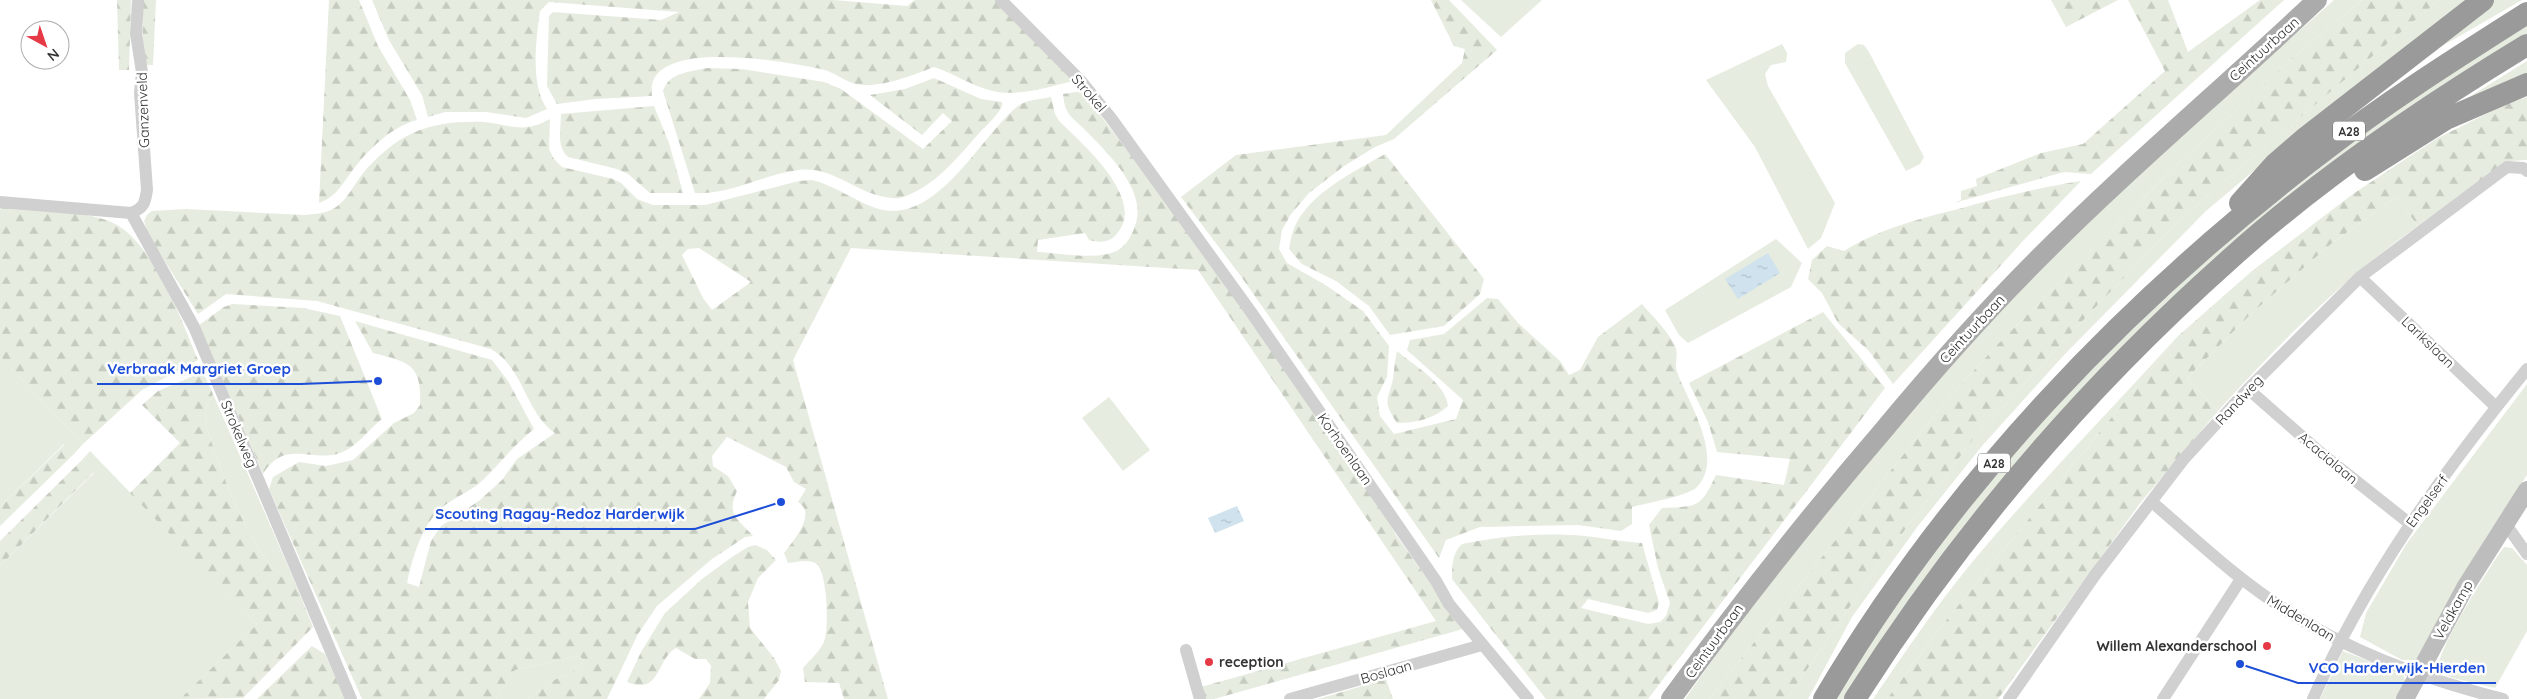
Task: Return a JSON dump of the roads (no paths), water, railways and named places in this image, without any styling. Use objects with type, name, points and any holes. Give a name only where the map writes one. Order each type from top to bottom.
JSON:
[{"type":"highway","name":"A28","points":[[1824,699],[1894,592],[1947,520],[2018,434],[2084,363],[2184,266],[2275,164],[2393,68],[2483,0]]},
{"type":"highway","name":"A28","points":[[2184,266],[2324,150],[2410,88],[2527,13]]},
{"type":"highway","name":"A28","points":[[1855,699],[1928,590],[1968,537],[2039,450],[2101,383],[2231,258],[2338,172],[2386,137],[2527,45]]},
{"type":"highway","name":"A28","points":[[2231,258],[2410,140],[2480,102],[2527,84]]},
{"type":"main road","name":"Ceintuurbaan","points":[[1671,699],[1728,620],[1800,528],[1927,378],[2007,291],[2130,169],[2317,0]]},
{"type":"street","name":"Ganzenveld","points":[[131,213],[140,210],[145,203],[147,190],[140,94],[142,72],[136,34],[138,0]]},
{"type":"street","name":"Strokel","points":[[1001,0],[1081,81],[1167,194]]},
{"type":"street","name":"Randweg","points":[[2009,699],[2095,575],[2183,460],[2248,390],[2360,277],[2507,167],[2523,168],[2527,171]]},
{"type":"street","name":"Korhoenlaan","points":[[1167,194],[1408,540],[1449,604],[1528,699]]},
{"type":"street","points":[[0,202],[131,213]]},
{"type":"street","name":"Strokelweg","points":[[131,213],[194,327],[351,699]]},
{"type":"street","name":"Larikslaan","points":[[2360,277],[2496,407]]},
{"type":"street","name":"Engelserf","points":[[2340,641],[2409,523],[2527,369]]},
{"type":"street","name":"Acacialaan","points":[[2248,390],[2322,454],[2409,523]]},
{"type":"street","points":[[2527,490],[2504,523],[2527,554]]},
{"type":"street","name":"Middenlaan","points":[[2152,502],[2241,579],[2289,612],[2340,641],[2467,695],[2503,699]]},
{"type":"street","name":"Veldkamp","points":[[2405,699],[2466,586],[2504,523]]},
{"type":"street","points":[[2163,699],[2241,579]]},
{"type":"street","points":[[2313,699],[2340,641]]},
{"type":"street","name":"Boslaan","points":[[1290,699],[1482,645]]},
{"type":"street","points":[[1186,650],[1200,699]]},
{"type":"water","points":[[1768,253],[1780,273],[1738,299],[1725,279]]},
{"type":"water","points":[[1237,506],[1244,521],[1215,533],[1208,518]]},
{"type":"place","name":"Verbraak Margriet Groep","points":[[378,381]]},
{"type":"place","name":"Scouting Ragay-Redoz Harderwijk","points":[[781,502]]},
{"type":"place","name":"Willem Alexanderschool","points":[[2267,646]]},
{"type":"place","name":"reception","points":[[1209,662]]},
{"type":"place","name":"VCO Harderwijk-Hierden","points":[[2240,664]]}]
